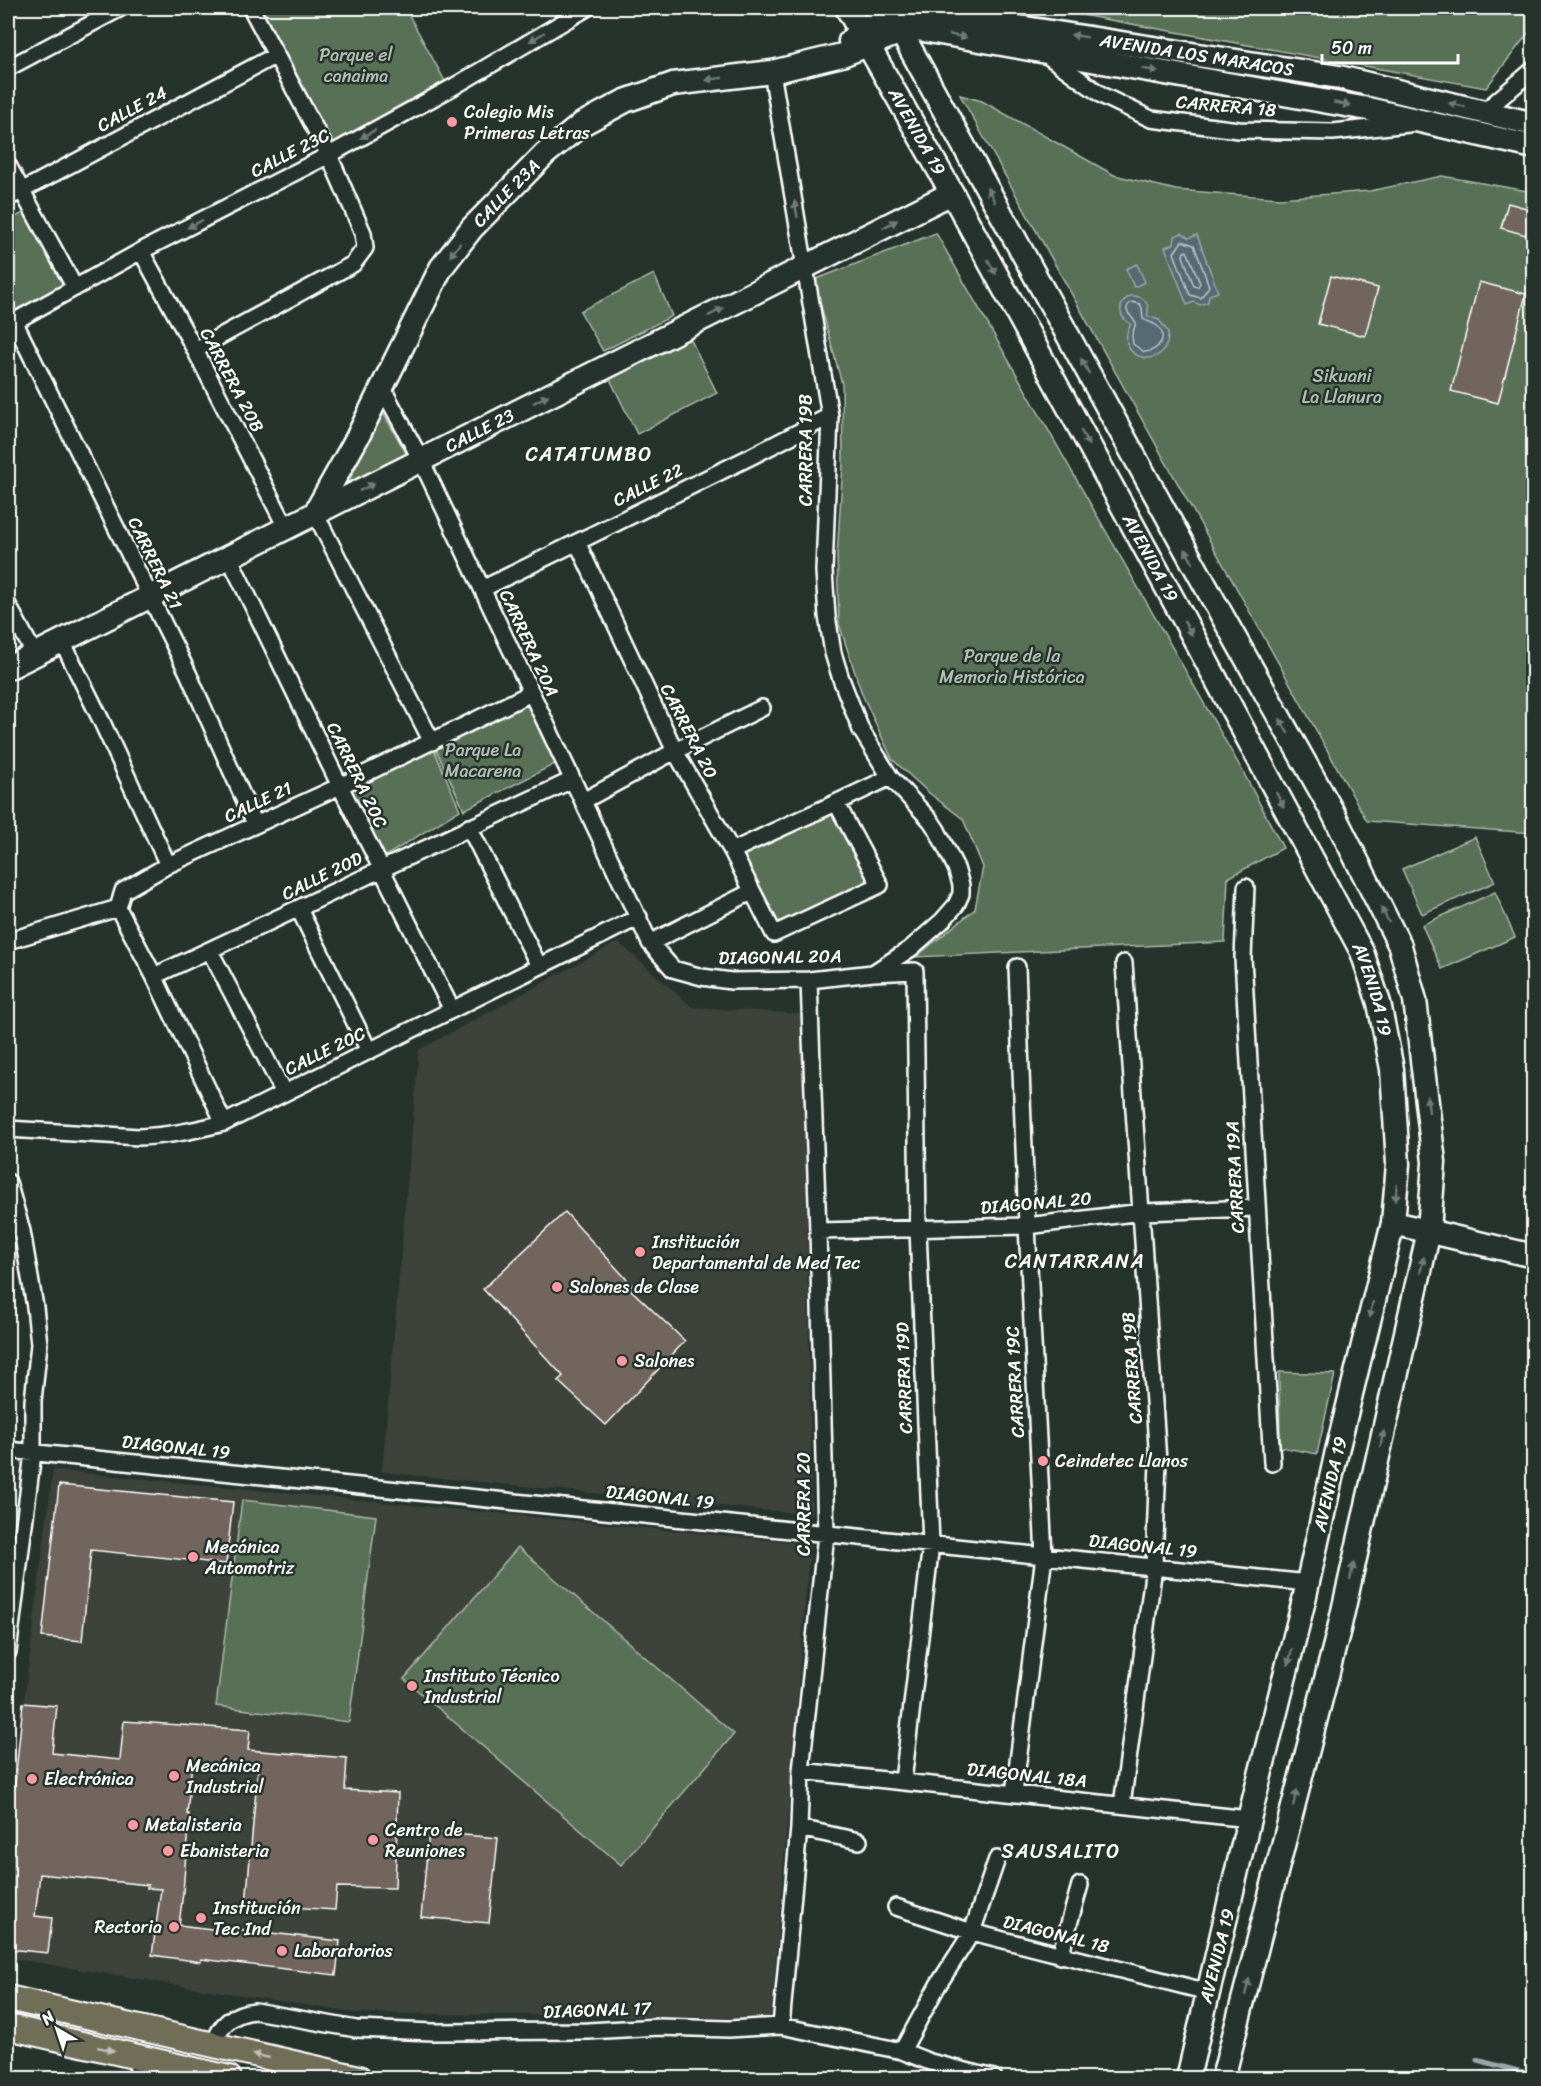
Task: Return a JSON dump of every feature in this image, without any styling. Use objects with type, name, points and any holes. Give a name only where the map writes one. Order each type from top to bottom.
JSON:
[{"type":"main road","name":"AVENIDA 19","points":[[847,8],[1198,646],[1362,952],[1379,1003],[1392,1069],[1398,1154],[1393,1223],[1188,2079]]},
{"type":"main road","name":"AVENIDA LOS MARACOS","points":[[864,38],[894,18],[903,9],[1339,77],[1533,124]]},
{"type":"main road","name":"AVENIDA 19","points":[[894,18],[1203,583],[1332,811],[1400,946],[1415,1000],[1434,1162],[1429,1231],[1339,1629],[1223,2079]]},
{"type":"main road","name":"AVENIDA LOS MARACOS","points":[[894,18],[912,28],[1337,103],[1430,122],[1533,147]]},
{"type":"main road","name":"CALLE 23A","points":[[315,513],[357,438],[441,268],[472,228],[545,154],[582,124],[625,100],[673,84],[772,72],[842,55],[854,35],[864,38]]},
{"type":"main road","name":"CALLE 23","points":[[8,668],[951,194]]},
{"type":"main road","points":[[1393,1223],[1533,1256]]},
{"type":"main road","points":[[8,1998],[359,2079]]},
{"type":"main road","points":[[8,2027],[138,2067],[229,2079]]},
{"type":"street","points":[[8,68],[121,8]]},
{"type":"street","points":[[195,350],[352,264],[365,248],[363,233],[329,155],[251,8]]},
{"type":"street","name":"CALLE 23C","points":[[11,323],[141,251],[329,155],[453,87],[587,8]]},
{"type":"street","name":"CARRERA 18","points":[[1040,50],[1103,96],[1151,119],[1239,130],[1333,132],[1430,122]]},
{"type":"street","name":"CALLE 24","points":[[14,194],[276,55]]},
{"type":"street","points":[[1485,111],[1533,69]]},
{"type":"street","points":[[772,72],[806,266]]},
{"type":"street","points":[[8,165],[14,194],[75,288]]},
{"type":"street","name":"CARRERA 20B","points":[[141,251],[286,527]]},
{"type":"street","name":"CARRERA 19B","points":[[806,266],[830,416],[824,571],[828,626],[841,679],[861,730],[890,777]]},
{"type":"street","name":"CARRERA 21","points":[[11,323],[188,673],[255,824]]},
{"type":"street","name":"CARRERA 20A","points":[[382,387],[421,460],[639,917]]},
{"type":"street","name":"CALLE 22","points":[[482,589],[830,416]]},
{"type":"street","points":[[315,513],[432,742]]},
{"type":"street","name":"CARRERA 20","points":[[577,542],[675,752],[732,851],[774,934],[880,885],[837,804]]},
{"type":"street","name":"CARRERA 20C","points":[[229,557],[452,1010]]},
{"type":"street","points":[[8,605],[35,655]]},
{"type":"street","points":[[62,641],[168,865]]},
{"type":"street","name":"CALLE 21","points":[[118,908],[123,891],[168,865],[340,786],[531,693]]},
{"type":"street","points":[[583,801],[762,708]]},
{"type":"street","points":[[732,851],[813,812],[837,804],[890,777],[938,831],[956,868],[961,894],[956,904],[927,936],[873,973]]},
{"type":"street","name":"CALLE 20D","points":[[154,976],[572,780]]},
{"type":"street","points":[[469,827],[539,966]]},
{"type":"street","name":"CARRERA 19A","points":[[1246,888],[1243,958],[1272,1463]]},
{"type":"street","points":[[650,943],[751,892]]},
{"type":"street","points":[[8,941],[118,908],[154,976],[224,1123]]},
{"type":"street","points":[[299,909],[369,1051]]},
{"type":"street","name":"DIAGONAL 20A","points":[[639,917],[650,943],[673,969],[702,977],[731,981],[809,980],[915,971]]},
{"type":"street","name":"CALLE 20C","points":[[8,1129],[149,1137],[180,1134],[224,1123],[639,917]]},
{"type":"street","points":[[210,951],[284,1093]]},
{"type":"street","name":"CARRERA 19B","points":[[1122,1804],[1154,1567],[1158,1461],[1124,963]]},
{"type":"street","name":"CARRERA 19C","points":[[1014,1793],[1044,1556],[1027,1227],[1017,967]]},
{"type":"street","name":"CARRERA 19D","points":[[903,1781],[931,1545],[918,1229],[915,971]]},
{"type":"street","name":"CARRERA 20","points":[[781,2026],[799,1828],[801,1771],[826,1534],[809,980]]},
{"type":"street","points":[[8,1182],[22,1231],[39,1344],[33,1401],[33,1453],[8,1652]]},
{"type":"street","name":"DIAGONAL 20","points":[[818,1231],[1027,1227],[1142,1212],[1256,1208]]},
{"type":"street","name":"DIAGONAL 19","points":[[8,1450],[1308,1583]]},
{"type":"street","name":"DIAGONAL 18A","points":[[801,1771],[1250,1819]]},
{"type":"street","points":[[799,1828],[859,1841]]},
{"type":"street","points":[[902,2051],[938,1985],[972,1932],[997,1859]]},
{"type":"street","points":[[1060,1956],[1080,1885]]},
{"type":"street","name":"DIAGONAL 18","points":[[896,1907],[972,1932],[1060,1956],[1208,1992]]},
{"type":"street","name":"DIAGONAL 17","points":[[214,2045],[219,2031],[228,2020],[240,2013],[255,2011],[356,2029],[422,2031],[588,2031],[659,2027],[729,2029],[781,2026],[902,2051],[994,2079]]},
{"type":"shaded area","points":[[618,942],[692,1007],[803,1014],[812,1515],[382,1472],[419,1050]]},
{"type":"shaded area","name":"Instituto Técnico Industrial","points":[[53,1470],[810,1544],[771,2018],[355,2013],[8,1958],[8,1829]]},
{"type":"green space","name":"Parque el canaima","points":[[257,8],[405,8],[446,83],[334,144]]},
{"type":"green space","points":[[1043,8],[1533,8],[1533,27],[1486,88]]},
{"type":"green space","name":"Sikuani La Llanura","points":[[960,95],[982,101],[1114,175],[1176,190],[1280,198],[1370,191],[1442,176],[1533,192],[1533,833],[1367,821]]},
{"type":"green space","points":[[25,212],[63,285],[8,314],[8,221]]},
{"type":"green space","name":"Parque de la Memoria Histórica","points":[[936,233],[1242,770],[1283,848],[1228,878],[1225,942],[916,957],[975,909],[983,867],[963,819],[929,793],[892,759],[862,694],[839,624],[837,555],[843,464],[842,384],[814,280]]},
{"type":"green space","points":[[654,274],[672,316],[603,351],[580,311]]},
{"type":"green space","points":[[690,338],[717,393],[637,434],[609,377]]},
{"type":"green space","points":[[383,413],[412,463],[344,491]]},
{"type":"green space","name":"Parque La Macarena","points":[[530,697],[561,761],[464,810],[434,745]]},
{"type":"green space","points":[[432,745],[460,810],[384,857],[349,789]]},
{"type":"green space","points":[[830,812],[875,885],[776,929],[737,851]]},
{"type":"green space","points":[[1475,837],[1495,882],[1422,914],[1402,869]]},
{"type":"green space","points":[[1495,892],[1515,937],[1442,969],[1422,925]]},
{"type":"green space","points":[[1279,1372],[1335,1374],[1317,1454],[1280,1447]]},
{"type":"green space","points":[[242,1500],[376,1516],[349,1722],[216,1706]]},
{"type":"green space","points":[[518,1547],[734,1734],[621,1865],[404,1679]]},
{"type":"water","points":[[1182,233],[1189,238],[1197,235],[1218,292],[1209,295],[1208,302],[1200,305],[1194,302],[1187,305],[1165,247],[1174,244],[1175,236]]},
{"type":"water","points":[[1137,264],[1145,282],[1134,287],[1126,269]]},
{"type":"water","points":[[1130,296],[1142,298],[1148,307],[1147,316],[1159,320],[1168,332],[1166,345],[1160,354],[1142,357],[1128,346],[1127,336],[1131,324],[1124,318],[1121,307]]},
{"type":"building","points":[[1508,203],[1533,210],[1533,237],[1501,228]]},
{"type":"building","points":[[1331,276],[1378,288],[1365,336],[1318,324]]},
{"type":"building","points":[[1479,282],[1526,294],[1498,403],[1451,391]]},
{"type":"building","points":[[565,1212],[632,1285],[629,1288],[685,1341],[606,1425],[558,1381],[563,1376],[483,1289]]},
{"type":"building","name":"Mecánica Automotriz","points":[[59,1485],[233,1502],[226,1564],[91,1550],[82,1641],[42,1637]]},
{"type":"building","points":[[23,1703],[57,1706],[52,1753],[120,1760],[124,1721],[250,1730],[248,1750],[347,1758],[345,1790],[398,1793],[395,1888],[337,1887],[335,1910],[246,1904],[258,1767],[192,1763],[179,1925],[228,1931],[228,1928],[340,1941],[336,1975],[152,1955],[161,1889],[147,1888],[148,1885],[40,1874],[35,1916],[52,1918],[48,1953],[8,1949],[8,1852]]},
{"type":"building","points":[[429,1832],[498,1838],[489,1923],[421,1917]]},
{"type":"waterway","points":[[1477,2060],[1534,2075]]},
{"type":"place","name":"Colegio Mis Primeras Letras","points":[[452,122]]},
{"type":"place","name":"Institución Departamental de Med Tec","points":[[640,1252]]},
{"type":"place","name":"Salones de Clase","points":[[557,1287]]},
{"type":"place","name":"Salones","points":[[622,1361]]},
{"type":"place","name":"Ceindetec Llanos","points":[[1043,1461]]},
{"type":"place","name":"Mecánica Automotriz","points":[[193,1557]]},
{"type":"place","name":"Instituto Técnico Industrial","points":[[412,1686]]},
{"type":"place","name":"Mecánica Industrial","points":[[174,1776]]},
{"type":"place","name":"Electrónica","points":[[32,1779]]},
{"type":"place","name":"Metalisteria","points":[[133,1825]]},
{"type":"place","name":"Centro de Reuniones","points":[[373,1840]]},
{"type":"place","name":"Ebanisteria","points":[[168,1851]]},
{"type":"place","name":"Institución Tec Ind","points":[[201,1918]]},
{"type":"place","name":"Rectoria","points":[[174,1927]]},
{"type":"place","name":"Laboratorios","points":[[282,1951]]},
{"type":"district","name":"CATATUMBO","points":[[589,454]]},
{"type":"district","name":"CANTARRANA","points":[[1075,1261]]},
{"type":"district","name":"SAUSALITO","points":[[1061,1851]]}]
